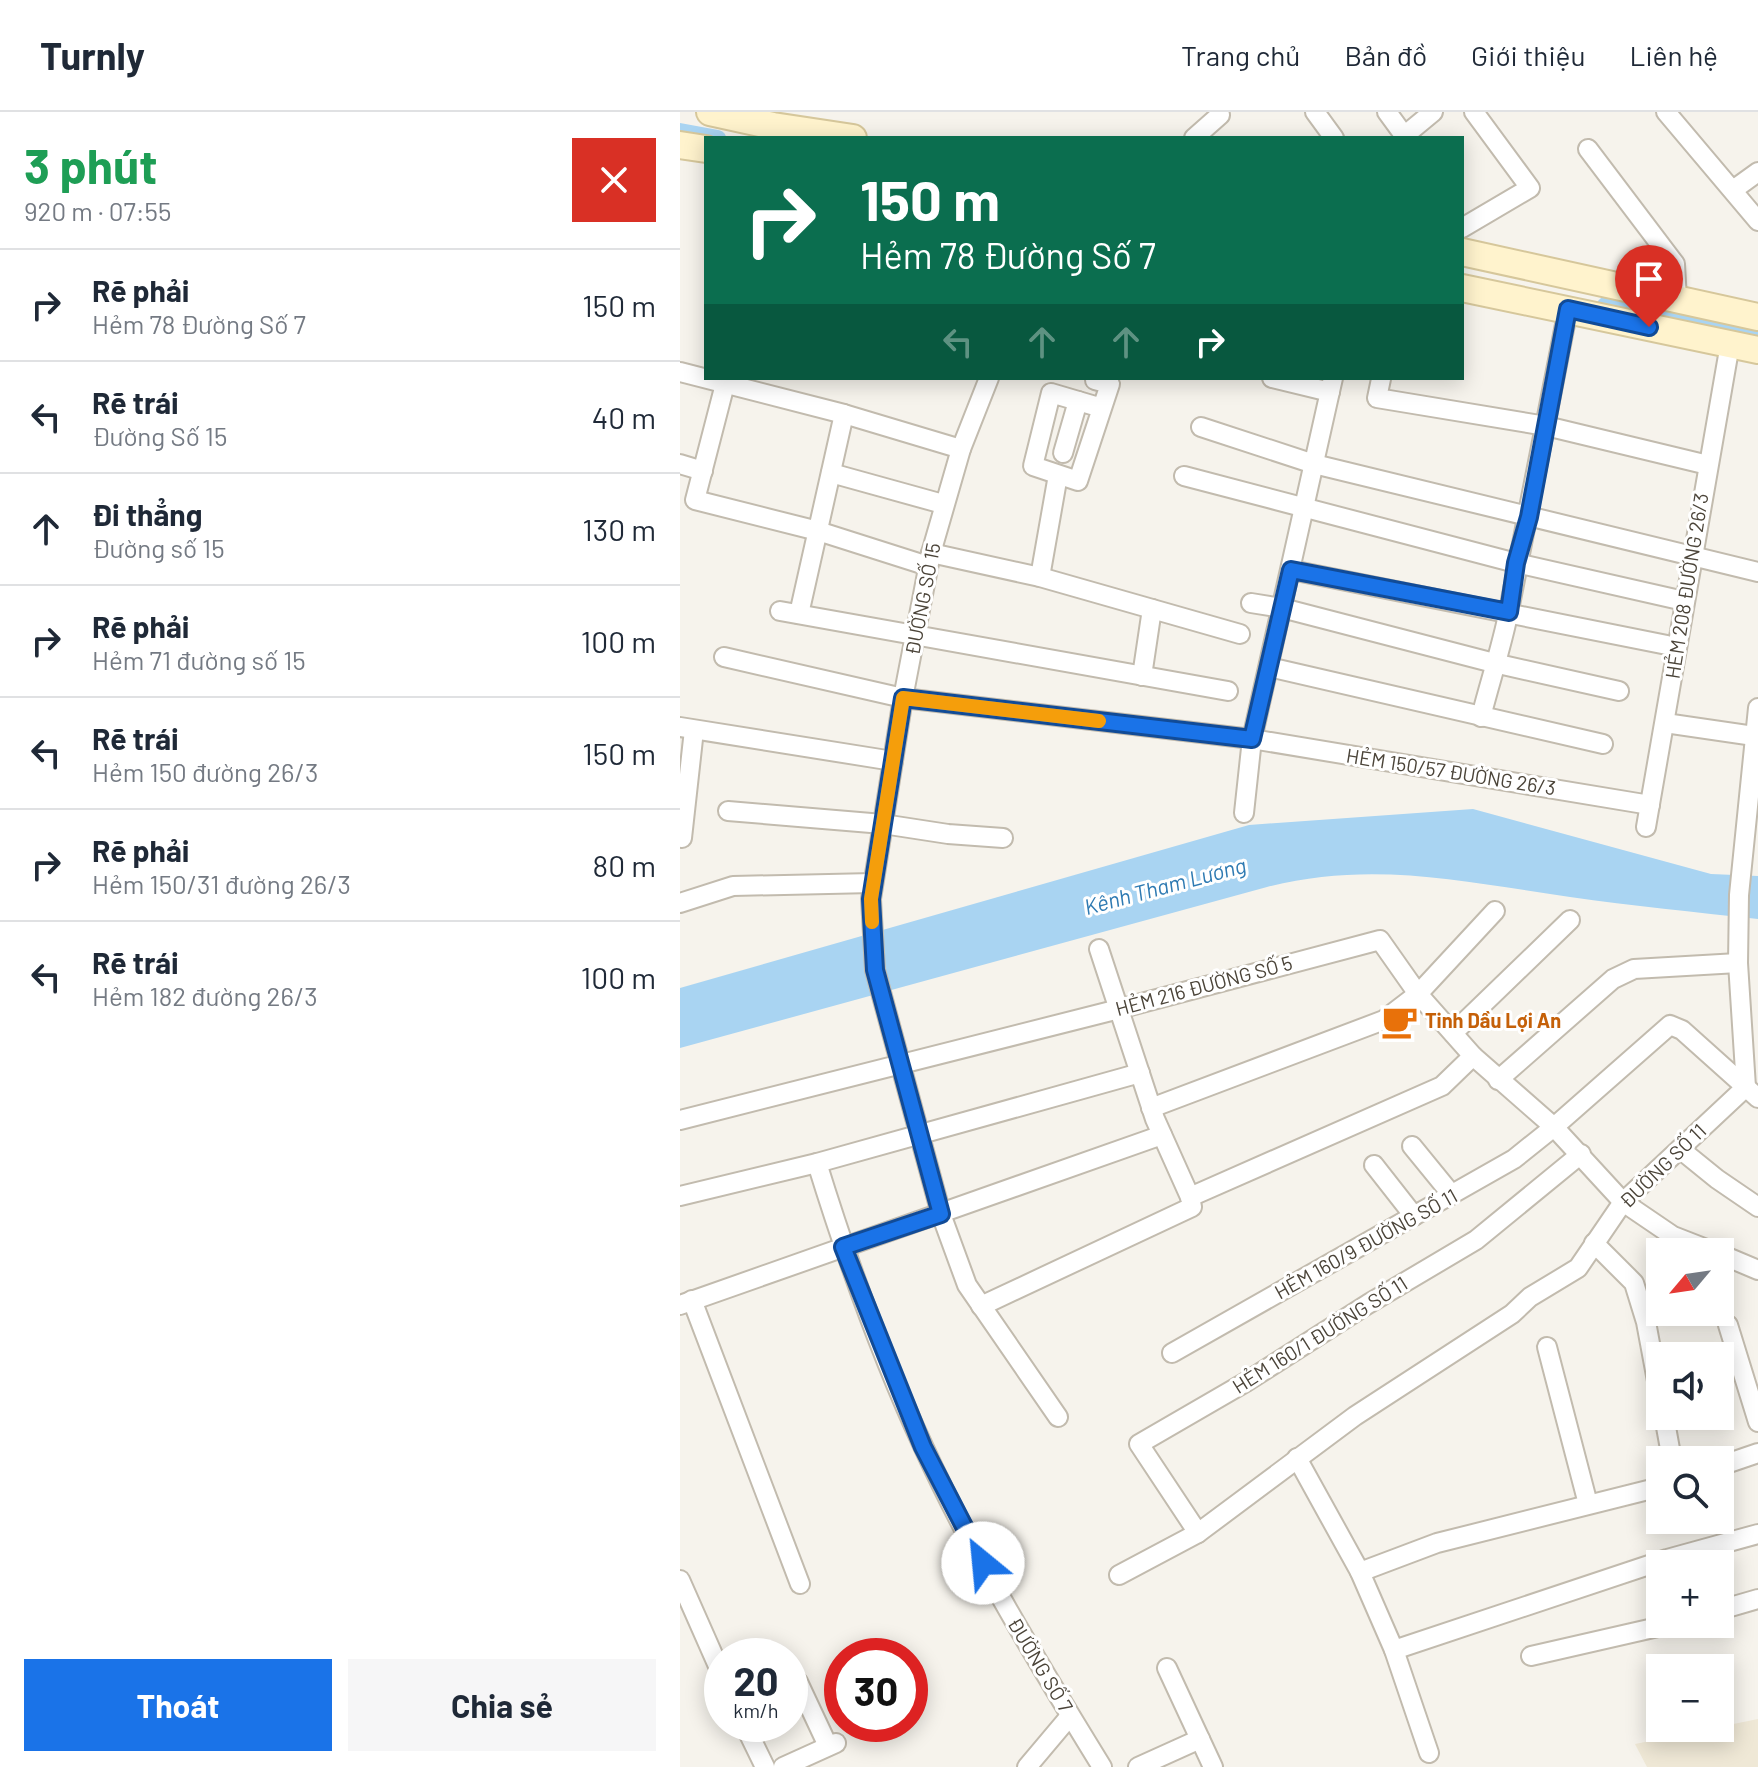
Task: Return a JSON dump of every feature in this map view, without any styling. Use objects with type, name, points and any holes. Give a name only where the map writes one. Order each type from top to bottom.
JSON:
[{"type":"street","points":[[710,112],[842,136]]},
{"type":"street","points":[[1315,112],[1333,136]]},
{"type":"street","points":[[1387,112],[1404,136]]},
{"type":"street","points":[[1406,136],[1433,112]]},
{"type":"street","points":[[1465,221],[1530,188],[1474,112]]},
{"type":"street","points":[[1666,112],[1758,221]]},
{"type":"street","points":[[1196,136],[1220,115]]},
{"type":"street","points":[[680,145],[704,149]]},
{"type":"street","points":[[1588,149],[1675,264],[1677,300]]},
{"type":"street","points":[[1733,190],[1758,172]]},
{"type":"street","points":[[1464,252],[1758,317]]},
{"type":"street","points":[[1464,288],[1758,350]]},
{"type":"street","points":[[1481,717],[1509,612],[1516,563],[1529,517],[1568,309]]},
{"type":"street","name":"HẺM 208 ĐƯỜNG 26/3","points":[[1646,827],[1730,344]]},
{"type":"street","points":[[680,372],[704,378]]},
{"type":"street","points":[[710,380],[844,414],[961,449]]},
{"type":"street","name":"ĐƯỜNG SỐ 15","points":[[901,1064],[875,970],[873,883],[929,559],[961,449],[988,380]]},
{"type":"street","points":[[1095,380],[1110,384],[1078,481],[1033,466],[1051,393],[1102,408]]},
{"type":"street","points":[[1244,813],[1252,739],[1332,385],[1289,380]]},
{"type":"street","points":[[1381,380],[1377,398],[1546,426],[1708,465]]},
{"type":"street","points":[[725,384],[695,500],[929,559],[1040,577],[1240,634]]},
{"type":"street","points":[[1063,453],[1078,401]]},
{"type":"street","points":[[844,414],[818,531],[790,613],[1228,691]]},
{"type":"street","points":[[1201,427],[1314,464],[1758,572]]},
{"type":"street","points":[[680,464],[703,471]]},
{"type":"street","points":[[831,473],[943,504]]},
{"type":"street","points":[[1040,577],[1058,475]]},
{"type":"street","points":[[1184,476],[1516,563],[1684,601]]},
{"type":"street","points":[[1291,570],[1667,645]]},
{"type":"street","points":[[1251,603],[1619,691]]},
{"type":"street","points":[[1142,676],[1152,609]]},
{"type":"street","name":"HẺM 150/57 ĐƯỜNG 26/3","points":[[724,657],[903,698],[1252,739],[1650,805]]},
{"type":"street","points":[[1269,667],[1603,744]]},
{"type":"street","points":[[1752,1093],[1752,1066],[1738,963],[1738,939],[1739,895],[1758,708]]},
{"type":"street","points":[[1665,723],[1754,736]]},
{"type":"street","points":[[682,838],[687,729],[893,761]]},
{"type":"street","points":[[728,811],[1003,838]]},
{"type":"street","points":[[680,903],[733,886],[873,883]]},
{"type":"street","points":[[1151,1108],[1384,1020],[1418,994],[1495,911]]},
{"type":"street","points":[[1453,1033],[1570,920]]},
{"type":"street","name":"HẺM 216 ĐƯỜNG SỐ 5","points":[[680,1120],[1380,940],[1418,994],[1473,1056],[1554,1127],[1623,1202],[1678,1238]]},
{"type":"street","points":[[1099,949],[1151,1108],[1191,1202]]},
{"type":"street","points":[[1498,1080],[1613,979],[1634,969],[1738,963]]},
{"type":"street","name":"HẺM 160/9 ĐƯỜNG SỐ 11","points":[[1172,1353],[1514,1159],[1670,1025],[1682,1030],[1752,1093]]},
{"type":"street","points":[[981,1306],[1191,1202],[1442,1086],[1473,1056]]},
{"type":"street","points":[[901,1064],[941,1214],[967,1285],[1058,1417]]},
{"type":"street","points":[[680,1196],[817,1163],[1140,1073]]},
{"type":"street","name":"ĐƯỜNG SỐ 11","points":[[1119,1575],[1198,1533],[1355,1416],[1578,1268],[1623,1202],[1680,1149],[1752,1093]]},
{"type":"street","points":[[800,1584],[686,1302],[1162,1135]]},
{"type":"street","points":[[1412,1146],[1452,1195]]},
{"type":"street","points":[[1680,1149],[1758,1207]]},
{"type":"street","name":"HẺM 160/1 ĐƯỜNG SỐ 11","points":[[1198,1533],[1139,1444],[1476,1240],[1581,1154]]},
{"type":"street","name":"ĐƯỜNG SỐ 7","points":[[817,1163],[843,1247],[935,1472],[1011,1616],[1102,1767]]},
{"type":"street","points":[[1374,1165],[1414,1216]]},
{"type":"street","points":[[1594,1243],[1634,1283],[1650,1342]]},
{"type":"street","points":[[1734,1260],[1758,1270]]},
{"type":"street","points":[[1728,1326],[1758,1422]]},
{"type":"street","points":[[1547,1347],[1588,1504]]},
{"type":"street","points":[[1734,1461],[1758,1453]]},
{"type":"street","points":[[1297,1458],[1360,1572],[1394,1650],[1429,1753]]},
{"type":"street","points":[[1360,1572],[1437,1543],[1646,1490]]},
{"type":"street","points":[[1394,1650],[1667,1559],[1758,1534]]},
{"type":"street","points":[[681,1584],[705,1638]]},
{"type":"street","points":[[1734,1606],[1758,1599]]},
{"type":"street","points":[[1531,1656],[1646,1629]]},
{"type":"street","points":[[1167,1668],[1213,1767]]},
{"type":"street","points":[[783,1767],[832,1744],[808,1700]]},
{"type":"street","points":[[1027,1767],[1070,1716]]},
{"type":"street","points":[[1138,1767],[1200,1739]]},
{"type":"street","points":[[753,1742],[765,1767]]},
{"type":"shaded area","points":[[1758,1719],[1758,1767],[1647,1767],[1635,1744],[1734,1742],[1734,1724]]},
{"type":"water","name":"Kênh Tham Lương","points":[[1473,809],[1711,874],[1758,876],[1758,919],[1418,876],[1381,874],[1306,879],[1267,887],[680,1048],[680,988],[1249,825]]},
{"type":"waterway","points":[[680,131],[707,136]]},
{"type":"waterway","points":[[1605,305],[1758,334]]},
{"type":"slow traffic","points":[[872,922],[871,899],[903,698],[1099,721]]},
{"type":"place","name":"Tinh Dầu Lợi An","points":[[1399,1021]]},
{"type":"route","points":[[983,1563],[923,1447],[843,1247],[941,1214],[875,970],[871,899],[903,698],[1252,739],[1291,570],[1509,612],[1516,563],[1529,517],[1568,309],[1649,327]]}]
